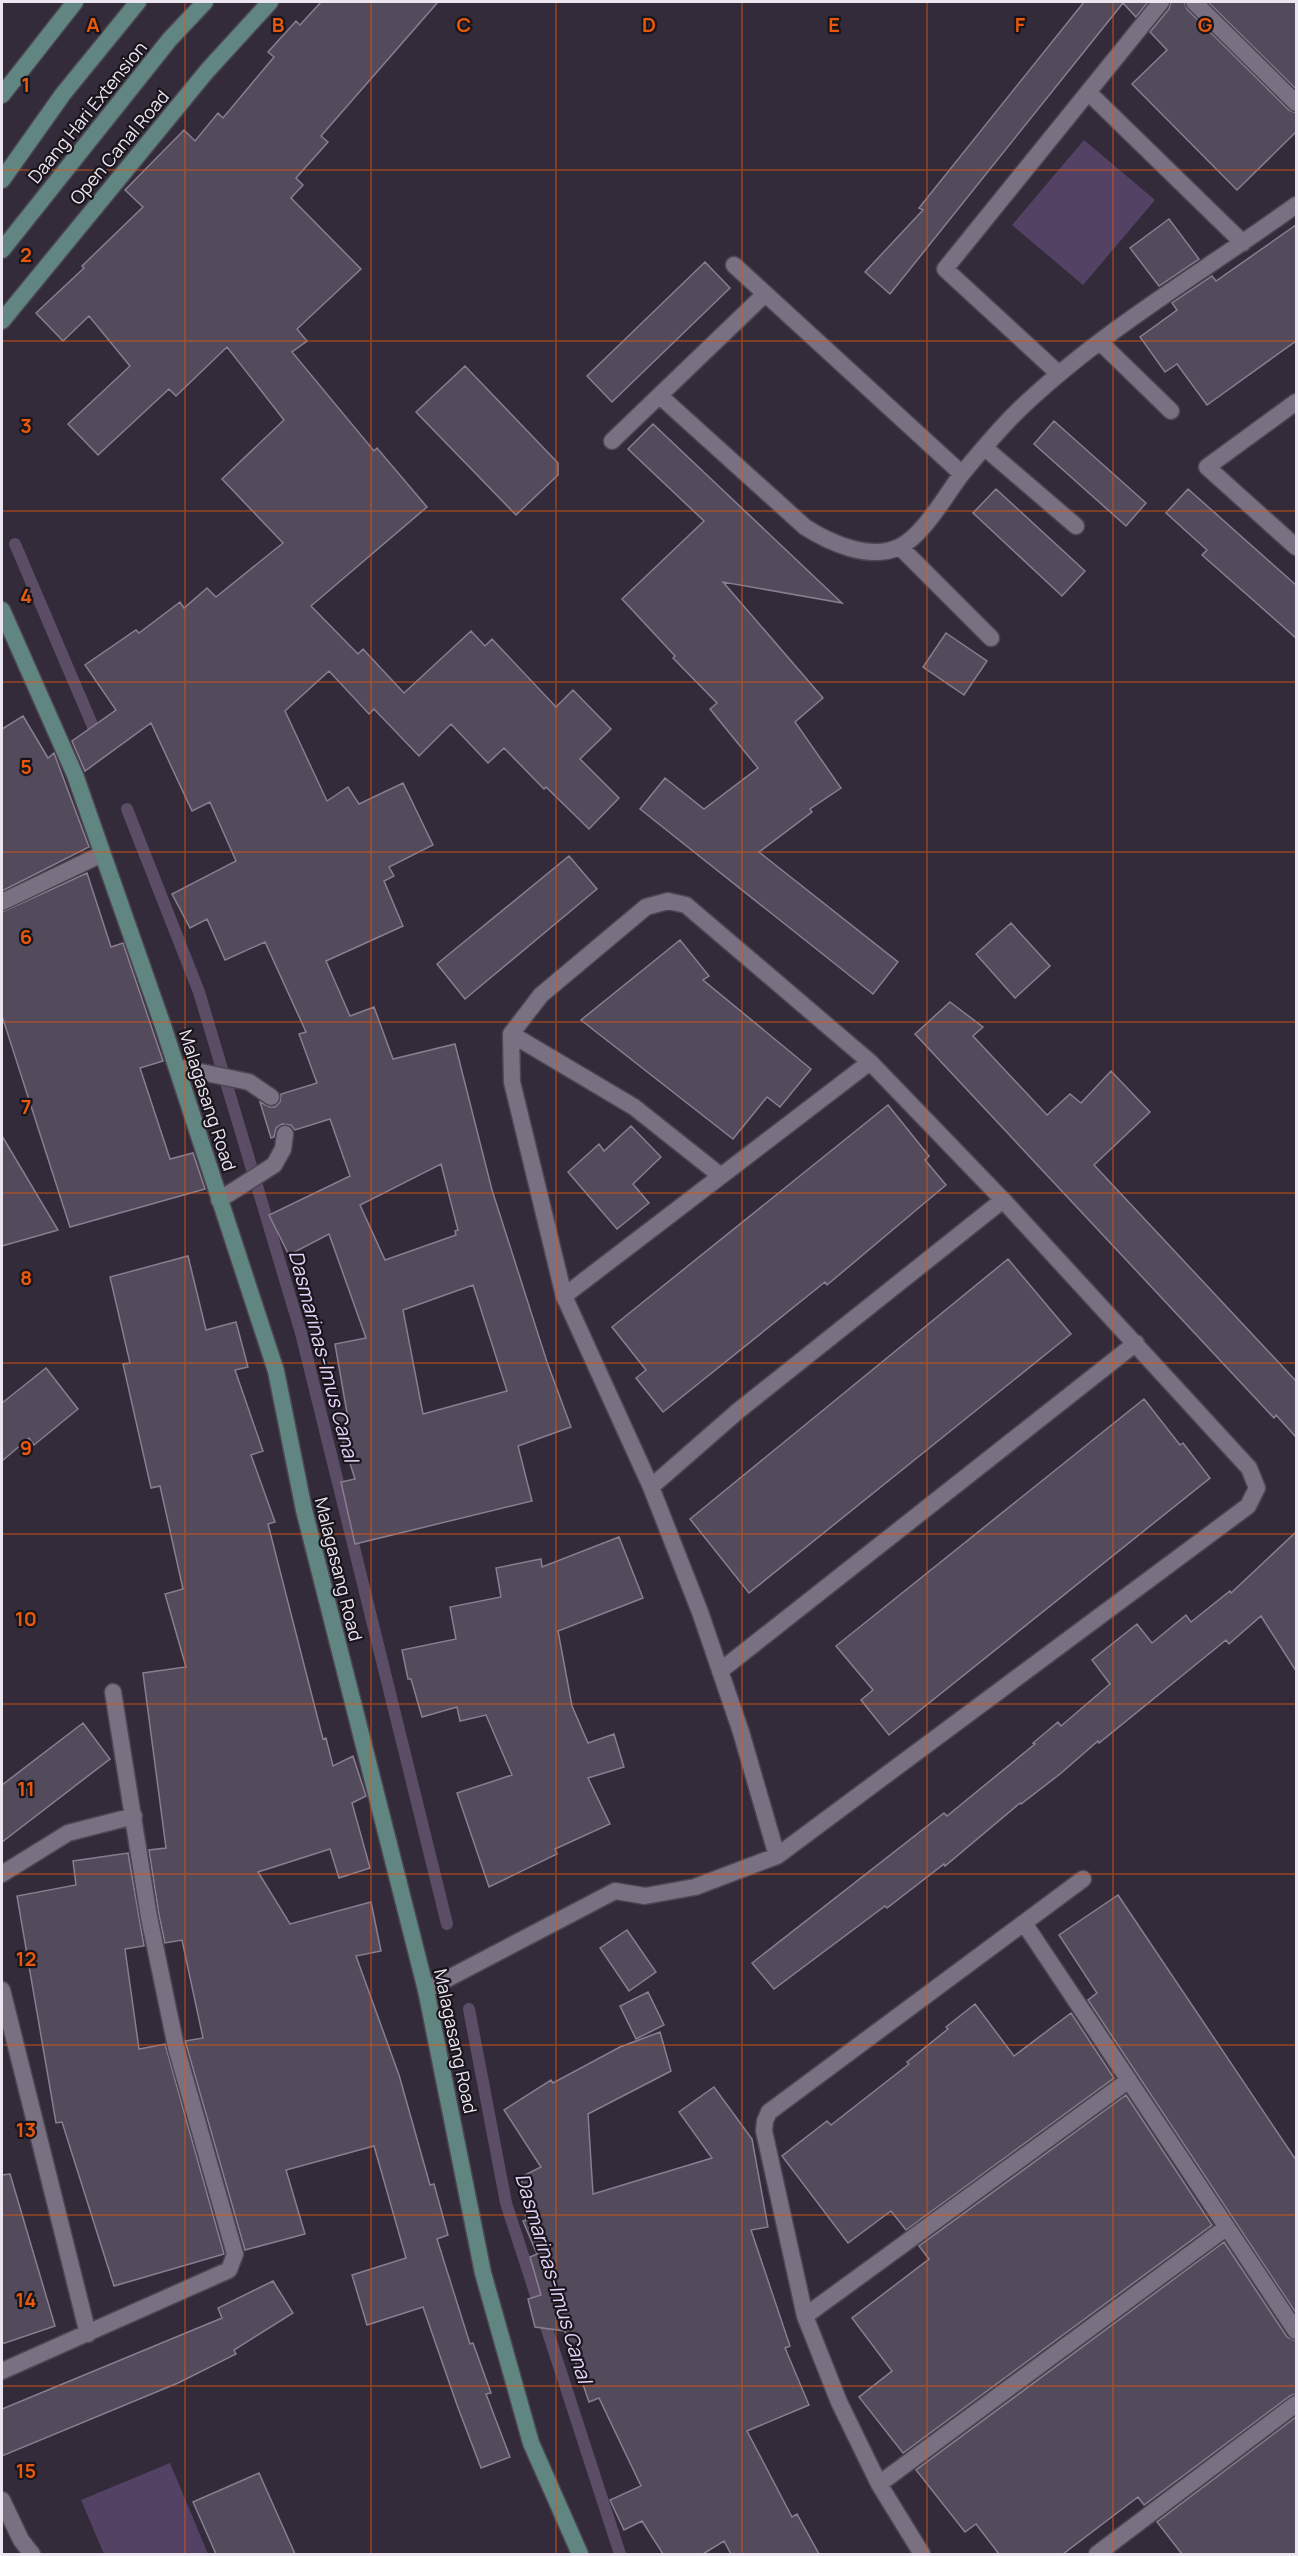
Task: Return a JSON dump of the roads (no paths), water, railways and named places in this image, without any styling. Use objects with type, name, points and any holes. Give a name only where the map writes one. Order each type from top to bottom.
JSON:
[{"type":"main road","points":[[2,95],[75,2]]},
{"type":"main road","name":"Daang Hari Extension","points":[[2,180],[63,94],[138,2]]},
{"type":"main road","name":"Daang Hari Extension","points":[[2,250],[127,92],[206,2]]},
{"type":"main road","name":"Open Canal Road","points":[[2,321],[207,71],[270,2]]},
{"type":"main road","name":"Malagasang Road","points":[[2,610],[75,775],[177,1067],[276,1371],[304,1510],[426,1990],[483,2272],[531,2443],[580,2554]]},
{"type":"street","points":[[1058,373],[945,269],[1161,2]]},
{"type":"street","points":[[1194,2],[1296,103]]},
{"type":"street","points":[[1088,92],[1243,243]]},
{"type":"street","points":[[660,396],[805,527],[826,540],[876,552],[900,547],[917,532],[962,474],[1022,406],[1058,373],[1296,205]]},
{"type":"street","points":[[734,265],[962,474]]},
{"type":"street","points":[[612,441],[765,294]]},
{"type":"street","points":[[1100,342],[1170,411]]},
{"type":"street","points":[[1296,402],[1207,467],[1296,547]]},
{"type":"street","points":[[985,448],[1076,526]]},
{"type":"street","points":[[900,547],[991,638]]},
{"type":"street","points":[[2,902],[102,854]]},
{"type":"street","points":[[426,1990],[615,1891],[645,1896],[695,1887],[777,1856],[1248,1506],[1257,1488],[1249,1468],[1136,1343],[870,1062],[686,905],[668,902],[646,907],[541,995],[511,1034],[512,1082],[564,1296],[651,1487],[700,1612],[741,1732],[777,1856]]},
{"type":"street","points":[[511,1034],[634,1107],[721,1176]]},
{"type":"street","points":[[564,1296],[870,1062]]},
{"type":"street","points":[[177,1067],[249,1082],[271,1097]]},
{"type":"street","points":[[219,1200],[274,1165],[283,1149],[285,1134]]},
{"type":"street","points":[[651,1487],[738,1411],[1003,1200]]},
{"type":"street","points":[[720,1671],[1136,1343]]},
{"type":"street","points":[[2,2372],[228,2270],[236,2254],[176,2047],[149,1917],[113,1692]]},
{"type":"street","points":[[2,1874],[68,1833],[134,1816]]},
{"type":"street","points":[[922,2554],[879,2484],[839,2402],[805,2316],[764,2131],[765,2121],[768,2112],[1083,1879]]},
{"type":"street","points":[[1024,1923],[1296,2331]]},
{"type":"street","points":[[2,1990],[88,2334]]},
{"type":"street","points":[[805,2316],[1129,2080]]},
{"type":"street","points":[[879,2484],[1227,2227]]},
{"type":"street","points":[[1097,2554],[1296,2404]]},
{"type":"street","points":[[2,2500],[21,2540],[32,2554]]},
{"type":"waterway","name":"Dasmarinas-Imus Canal","points":[[15,544],[97,736]]},
{"type":"waterway","name":"Dasmarinas-Imus Canal","points":[[127,809],[199,992],[301,1333],[447,1924]]},
{"type":"waterway","name":"Dasmarinas-Imus Canal","points":[[469,2009],[506,2203],[620,2554]]}]
